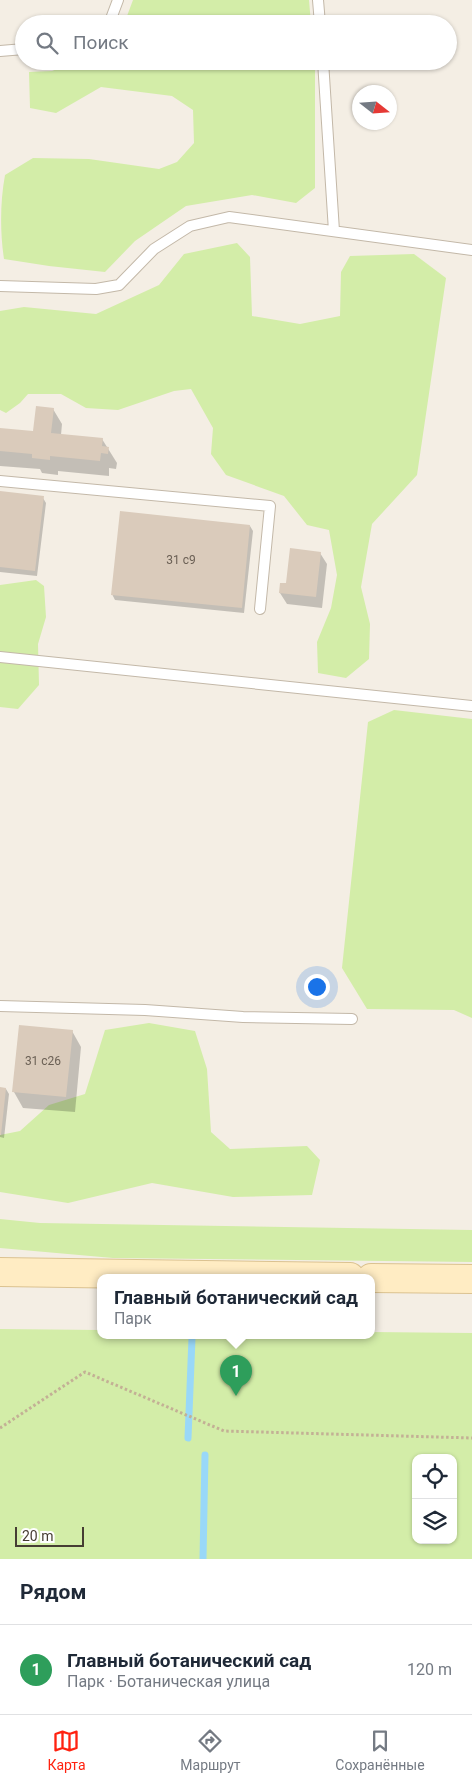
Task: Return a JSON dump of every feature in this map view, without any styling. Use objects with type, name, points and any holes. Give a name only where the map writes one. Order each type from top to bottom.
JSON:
[{"type":"main road","points":[[0,1272],[140,1274]]},
{"type":"main road","points":[[375,1278],[472,1279]]},
{"type":"lane","points":[[112,15],[118,0]]},
{"type":"lane","points":[[318,0],[319,15]]},
{"type":"lane","points":[[0,51],[15,50]]},
{"type":"lane","points":[[324,70],[334,231]]},
{"type":"lane","points":[[0,286],[96,289],[119,284],[154,249],[190,226],[230,217],[472,250]]},
{"type":"lane","points":[[0,481],[270,506],[260,610]]},
{"type":"lane","points":[[0,657],[472,706]]},
{"type":"lane","points":[[0,1006],[145,1010],[243,1017],[352,1018]]},
{"type":"path","points":[[0,1428],[85,1372],[224,1432],[472,1438]]},
{"type":"green space","points":[[133,0],[309,0],[310,15],[127,15]]},
{"type":"green space","points":[[315,70],[315,188],[296,203],[252,195],[186,206],[135,241],[105,272],[4,259],[1,217],[5,175],[33,158],[89,159],[159,169],[177,162],[194,143],[193,110],[172,96],[101,87],[56,113],[30,108],[29,72]]},
{"type":"green space","points":[[237,243],[250,257],[252,316],[300,324],[340,316],[341,272],[350,256],[414,254],[446,278],[417,475],[372,524],[361,587],[370,624],[369,659],[346,678],[318,673],[317,642],[331,608],[337,575],[329,530],[307,525],[284,496],[226,475],[211,454],[213,428],[191,389],[174,391],[118,410],[86,408],[61,394],[28,394],[20,403],[6,413],[0,410],[0,311],[24,307],[96,314],[159,285],[184,254]]},
{"type":"green space","points":[[36,580],[44,586],[46,617],[38,644],[39,685],[18,709],[0,707],[0,585]]},
{"type":"green space","points":[[394,710],[472,719],[472,1018],[454,1010],[367,1009],[342,968],[368,722]]},
{"type":"green space","points":[[149,1023],[195,1031],[207,1069],[211,1132],[230,1149],[307,1146],[320,1160],[312,1195],[233,1197],[152,1183],[68,1203],[0,1192],[0,1135],[20,1131],[49,1105],[85,1094],[105,1030]]},
{"type":"green space","points":[[0,1219],[40,1223],[472,1230],[472,1262],[113,1258],[0,1248]]},
{"type":"green space","points":[[0,1329],[97,1330],[97,1339],[375,1339],[375,1332],[472,1333],[472,1559],[0,1559]]},
{"type":"building","points":[[36,406],[54,408],[51,433],[103,438],[102,446],[109,447],[108,454],[101,453],[100,461],[50,456],[50,460],[32,458],[32,454],[0,451],[0,428],[33,431]]},
{"type":"building","points":[[0,491],[44,496],[35,571],[0,567]]},
{"type":"building","points":[[120,511],[250,525],[242,608],[111,595]]},
{"type":"building","points":[[290,548],[321,552],[316,597],[279,593],[280,583],[286,583]]},
{"type":"building","points":[[19,1025],[73,1030],[66,1097],[12,1092]]},
{"type":"building","points":[[0,1087],[6,1088],[1,1135],[0,1135]]},
{"type":"waterway","points":[[188,1438],[192,1339]]},
{"type":"waterway","points":[[203,1559],[205,1455]]},
{"type":"place","name":"Главный ботанический сад","points":[[236,1396]]}]
